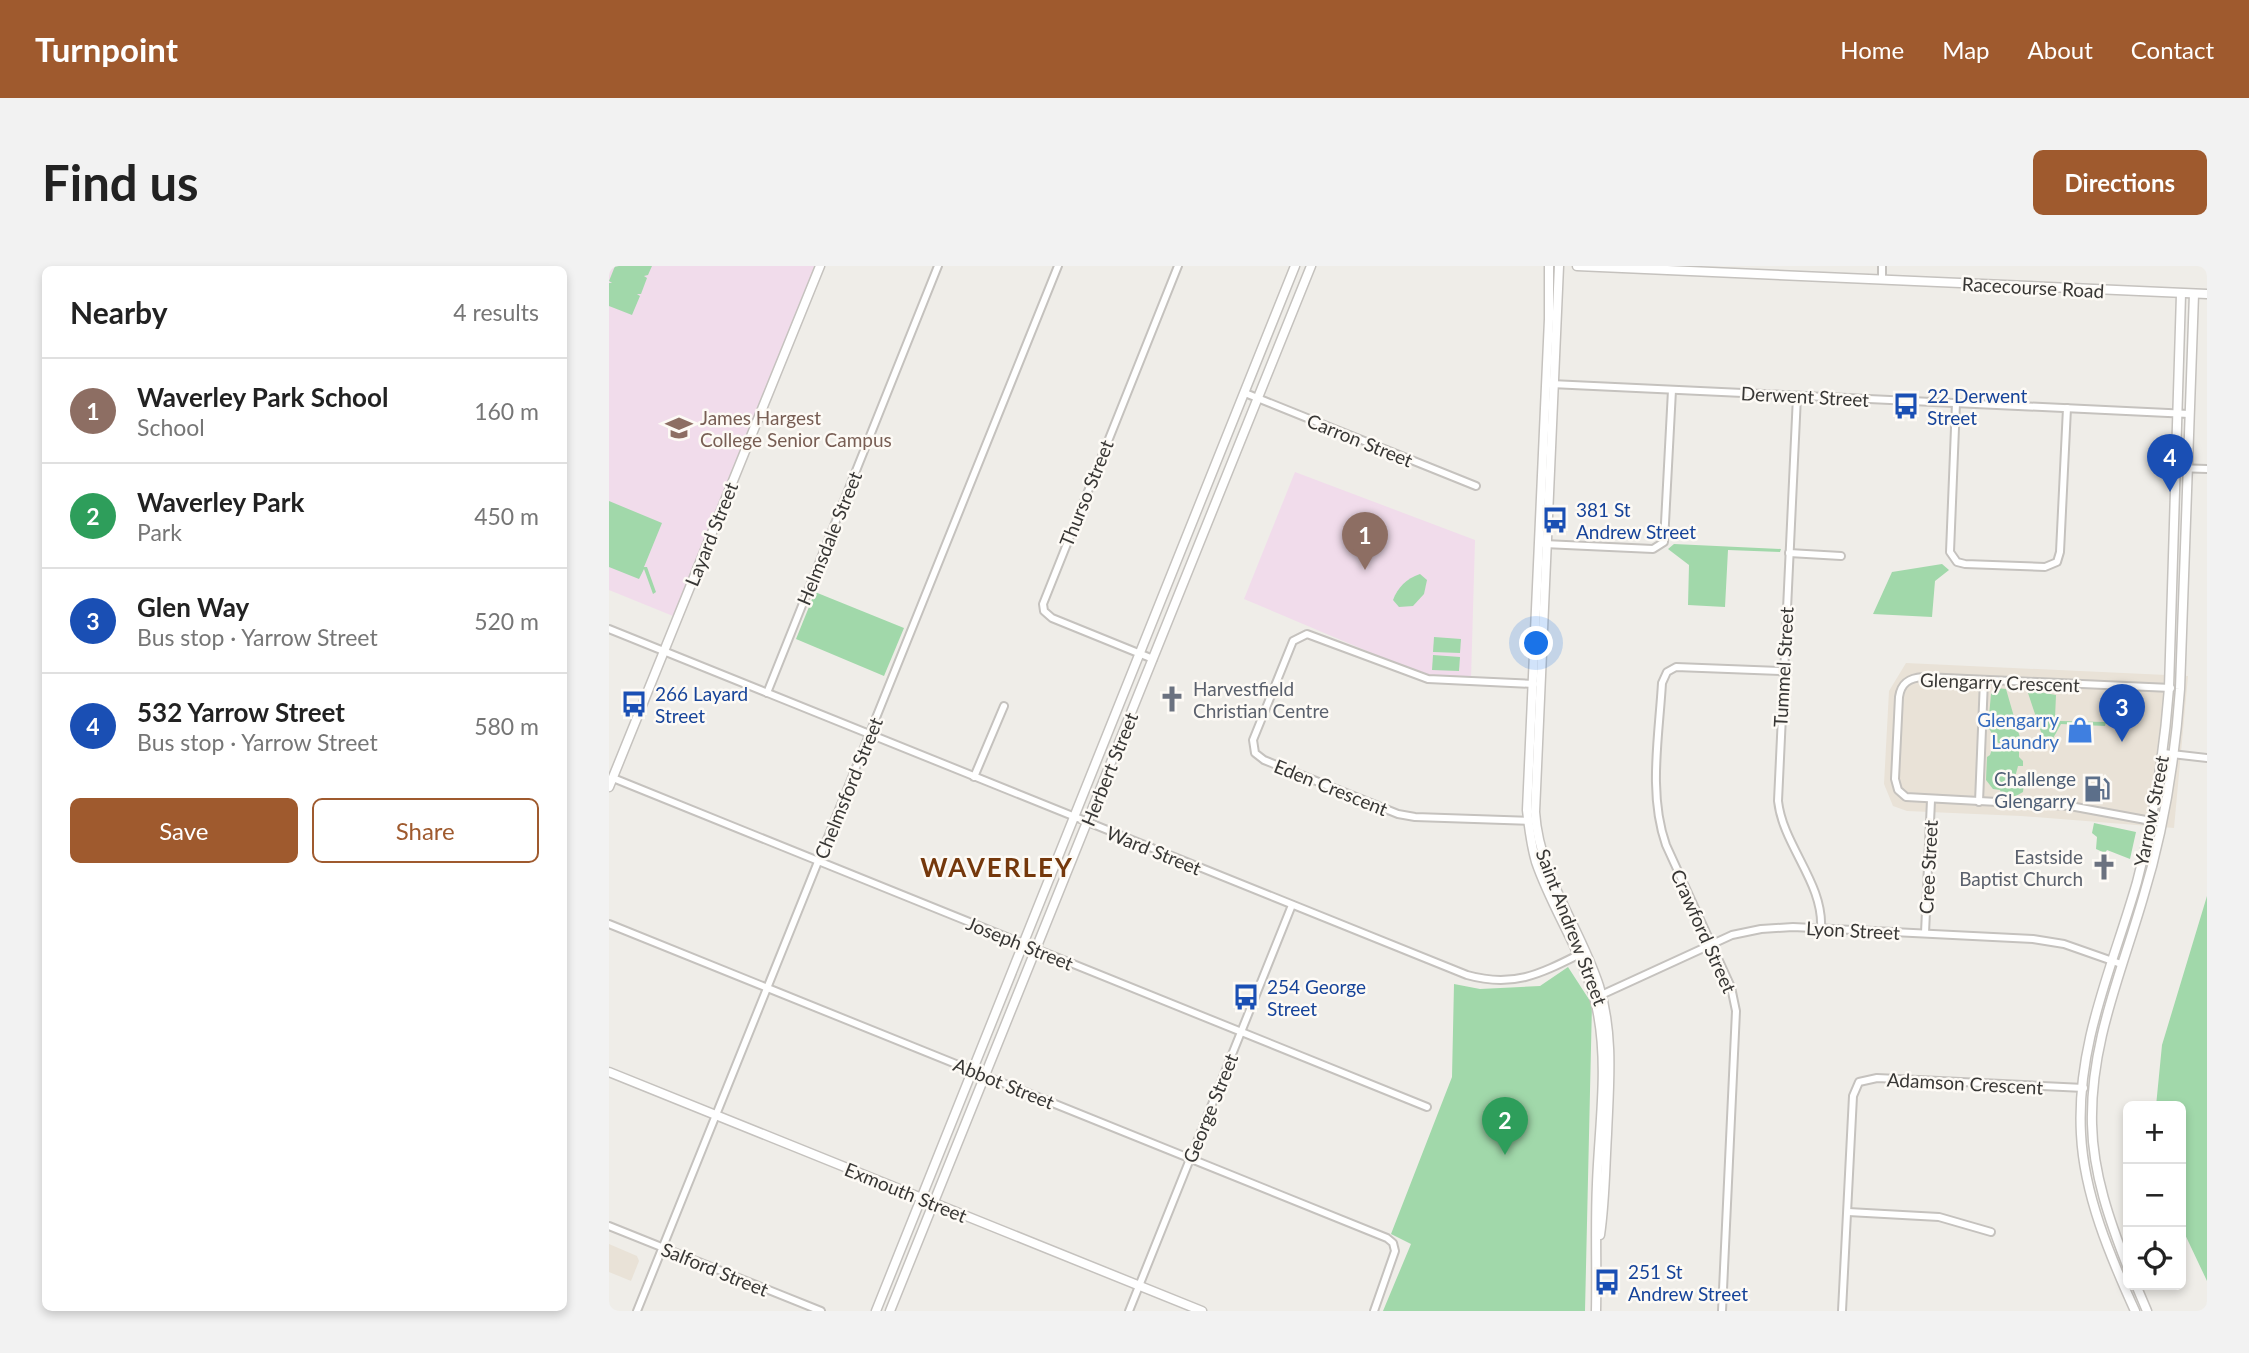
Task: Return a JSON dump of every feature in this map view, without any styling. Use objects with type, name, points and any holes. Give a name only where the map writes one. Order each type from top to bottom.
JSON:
[{"type":"street","name":"Layard Street","points":[[813,281],[814,266]]},
{"type":"street","name":"Layard Street","points":[[611,783],[820,266]]},
{"type":"street","name":"Helmsdale Street","points":[[767,693],[938,266]]},
{"type":"street","name":"Chelmsford Street","points":[[637,1311],[1058,266]]},
{"type":"street","name":"Thurso Street","points":[[1153,659],[1052,618],[1044,611],[1043,604],[1178,266]]},
{"type":"street","name":"Herbert Street","points":[[876,1311],[1295,266]]},
{"type":"street","name":"Herbert Street","points":[[890,1311],[1311,266]]},
{"type":"street","name":"Saint Andrew Street","points":[[1549,266],[1550,384]]},
{"type":"street","name":"Saint Andrew Street","points":[[1559,266],[1550,384],[1536,684],[1526,798],[1537,864],[1582,954],[1598,997],[1602,1046],[1595,1217],[1598,1251],[1596,1311]]},
{"type":"street","name":"Racecourse Road","points":[[1577,266],[2207,295]]},
{"type":"street","points":[[1882,266],[1882,280]]},
{"type":"street","name":"Yarrow Street","points":[[2135,1311],[2107,1244],[2088,1182],[2081,1137],[2082,1088],[2093,1019],[2137,882],[2152,821],[2163,752],[2169,688],[2181,294]]},
{"type":"street","name":"Yarrow Street","points":[[2123,1254],[2097,1173],[2091,1127],[2092,1089],[2102,1027],[2144,897],[2162,823],[2173,754],[2180,689],[2194,294]]},
{"type":"street","name":"Derwent Street","points":[[1550,384],[2189,414]]},
{"type":"street","points":[[1542,544],[1653,550],[1664,542],[1672,390]]},
{"type":"street","name":"Carron Street","points":[[1245,393],[1476,486]]},
{"type":"street","name":"Tummel Street","points":[[1797,396],[1778,783],[1779,810],[1784,828],[1820,905],[1821,929]]},
{"type":"street","points":[[1956,403],[1950,552],[1957,562],[1965,564],[2045,568],[2057,562],[2060,552],[2067,408]]},
{"type":"street","points":[[2176,468],[2207,469]]},
{"type":"street","points":[[1193,521],[1206,526]]},
{"type":"street","points":[[1789,553],[1841,556]]},
{"type":"street","name":"Ward Street","points":[[609,629],[1479,979],[1510,981],[1528,978],[1582,954]]},
{"type":"street","name":"Eden Crescent","points":[[1531,820],[1415,817],[1398,814],[1264,760],[1255,753],[1252,740],[1293,641],[1307,634],[1427,679],[1536,684]]},
{"type":"street","name":"Crawford Street","points":[[1722,1311],[1736,1011],[1731,987],[1658,822],[1656,801],[1664,677],[1671,669],[1683,666],[1783,671]]},
{"type":"street","name":"Glengarry Crescent","points":[[2162,823],[2070,806],[1906,797],[1896,785],[1899,697],[1902,686],[1909,680],[1923,677],[2180,689]]},
{"type":"street","points":[[1979,802],[1984,680]]},
{"type":"street","points":[[974,777],[1004,706]]},
{"type":"street","points":[[2163,752],[2207,758]]},
{"type":"street","name":"Joseph Street","points":[[611,783],[818,861],[1427,1107]]},
{"type":"street","name":"Cree Street","points":[[1924,933],[1931,800]]},
{"type":"street","name":"George Street","points":[[1129,1311],[1292,905]]},
{"type":"street","name":"Abbot Street","points":[[609,924],[1384,1236],[1395,1247],[1392,1264],[1374,1311]]},
{"type":"street","name":"Lyon Street","points":[[1598,997],[1732,935],[1761,929],[1924,933],[2042,940],[2064,944],[2121,964]]},
{"type":"street","name":"Exmouth Street","points":[[609,1072],[1202,1311]]},
{"type":"street","name":"Adamson Crescent","points":[[1842,1311],[1853,1096],[1859,1082],[1877,1078],[2092,1089]]},
{"type":"street","points":[[1847,1212],[1939,1217],[1991,1232]]},
{"type":"street","name":"Salford Street","points":[[609,1226],[821,1311]]},
{"type":"street","points":[[2138,1290],[2147,1311]]},
{"type":"shaded area","name":"James Hargest College Senior Campus","points":[[609,266],[816,266],[673,616],[609,590]]},
{"type":"shaded area","points":[[1295,472],[1475,540],[1471,679],[1426,676],[1244,599]]},
{"type":"shaded area","points":[[1906,663],[2188,676],[2174,828],[2021,816],[1907,811],[1893,806],[1884,784],[1889,691]]},
{"type":"shaded area","points":[[609,1244],[637,1256],[639,1261],[631,1281],[609,1272]]},
{"type":"green space","points":[[615,266],[652,266],[648,275],[644,276],[647,278],[641,294],[637,294],[640,296],[632,315],[609,306],[609,283],[612,283],[609,281]]},
{"type":"green space","points":[[609,501],[662,523],[644,567],[647,567],[656,592],[653,594],[644,569],[639,579],[609,567]]},
{"type":"green space","points":[[1674,544],[1781,549],[1780,552],[1728,550],[1725,607],[1688,605],[1689,565],[1668,549]]},
{"type":"green space","points":[[1942,564],[1949,570],[1935,581],[1932,617],[1873,614],[1892,572]]},
{"type":"green space","points":[[1420,574],[1427,580],[1424,594],[1413,606],[1399,607],[1393,600],[1397,591]]},
{"type":"green space","points":[[815,592],[904,628],[884,676],[796,639]]},
{"type":"green space","points":[[1434,637],[1461,639],[1460,653],[1433,652]]},
{"type":"green space","points":[[1433,655],[1460,657],[1459,671],[1432,670]]},
{"type":"green space","points":[[1997,688],[2006,689],[2021,741],[2032,742],[2033,745],[1998,743],[1988,727],[1991,694]]},
{"type":"green space","points":[[2027,690],[2056,695],[2055,718],[2060,721],[2106,722],[2105,726],[2061,724],[2051,742],[2039,748],[2041,732]]},
{"type":"green space","points":[[1993,746],[2019,747],[2023,766],[2018,766],[2014,781],[2024,783],[2023,792],[2016,796],[2002,796],[2000,790],[1993,789],[1986,780],[1987,757]]},
{"type":"green space","points":[[2094,823],[2136,832],[2130,859],[2107,850],[2105,853],[2096,849],[2097,837],[2092,833]]},
{"type":"green space","points":[[2207,896],[2207,1281],[2186,1237],[2186,1101],[2156,1101],[2162,1045]]},
{"type":"green space","points":[[1568,967],[1592,1004],[1585,1311],[1383,1311],[1411,1244],[1391,1234],[1452,1077],[1454,984],[1480,989],[1540,986]]},
{"type":"place","name":"22 Derwent Street","points":[[1906,406]]},
{"type":"place","name":"James Hargest College Senior Campus","points":[[679,428]]},
{"type":"place","name":"532 Yarrow Street","points":[[2170,492]]},
{"type":"place","name":"381 St Andrew Street","points":[[1555,520]]},
{"type":"place","name":"Waverley Park School","points":[[1365,570]]},
{"type":"place","name":"Harvestfield Christian Centre","points":[[1172,699]]},
{"type":"place","name":"266 Layard Street","points":[[634,704]]},
{"type":"place","name":"Glengarry Laundry","points":[[2080,730]]},
{"type":"place","name":"Glen Way","points":[[2122,742]]},
{"type":"place","name":"Challenge Glengarry","points":[[2097,789]]},
{"type":"place","name":"Eastside Baptist Church","points":[[2104,867]]},
{"type":"place","name":"254 George Street","points":[[1246,997]]},
{"type":"place","name":"Waverley Park","points":[[1505,1155]]},
{"type":"place","name":"251 St Andrew Street","points":[[1607,1282]]},
{"type":"district","name":"WAVERLEY","points":[[997,867]]}]
